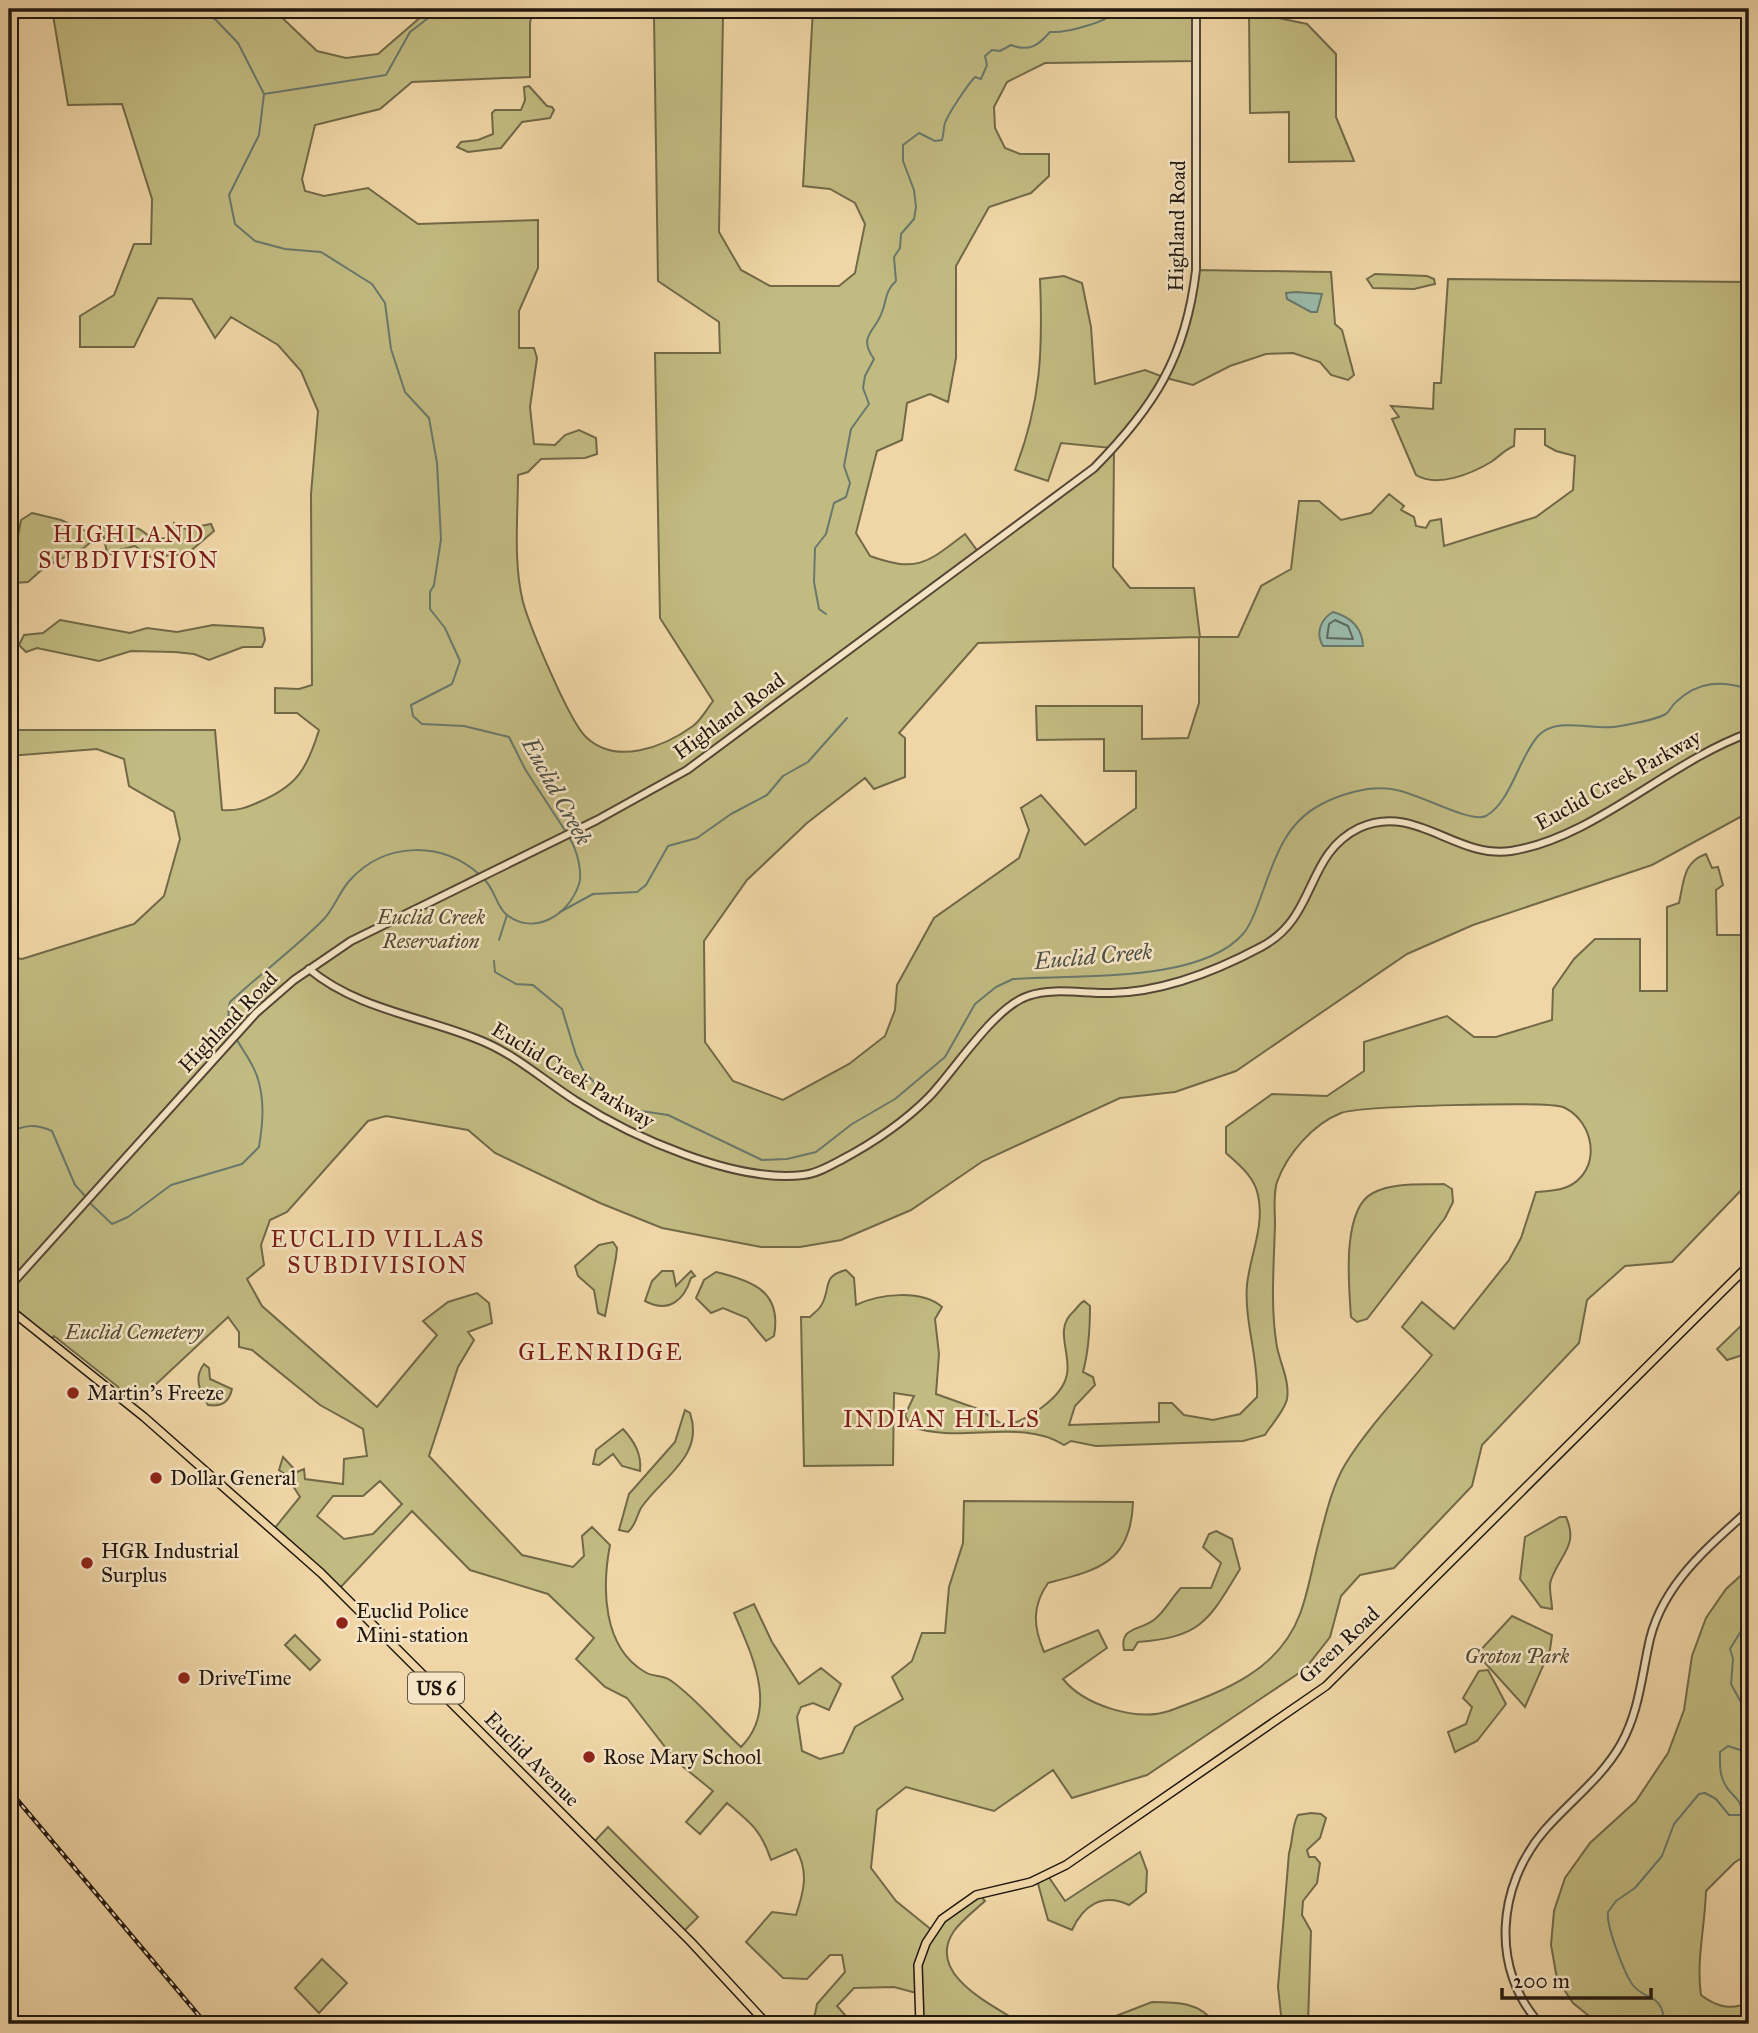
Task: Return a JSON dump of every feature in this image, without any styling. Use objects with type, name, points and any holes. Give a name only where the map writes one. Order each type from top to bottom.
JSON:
[{"type":"main road","name":"Green Road","points":[[920,2024],[918,1965],[926,1942],[942,1919],[976,1895],[1031,1882],[1066,1865],[1326,1686],[1749,1265]]},
{"type":"main road","name":"Euclid Avenue","points":[[9,1309],[144,1417],[321,1573],[691,1942],[767,2024]]},
{"type":"street","name":"Highland Road","points":[[9,1287],[256,1013],[309,969],[351,941],[458,886],[597,820],[688,770],[1100,461],[1154,400],[1180,348],[1192,308],[1196,271],[1196,9]]},
{"type":"street","name":"Euclid Creek Parkway","points":[[309,969],[338,990],[359,1000],[481,1040],[528,1066],[574,1100],[624,1130],[657,1144],[733,1168],[806,1175],[827,1168],[873,1142],[911,1113],[930,1096],[1001,1014],[1028,996],[1048,992],[1139,992],[1194,976],[1273,940],[1306,903],[1320,863],[1328,852],[1338,841],[1357,830],[1372,823],[1396,821],[1418,824],[1480,851],[1504,852],[1530,847],[1589,820],[1705,751],[1749,733]]},
{"type":"street","points":[[1540,2024],[1522,1999],[1504,1943],[1506,1909],[1518,1871],[1544,1830],[1597,1777],[1620,1746],[1635,1716],[1644,1680],[1648,1646],[1668,1595],[1698,1557],[1749,1510]]},
{"type":"green space","points":[[52,9],[273,9],[317,51],[346,58],[378,54],[430,9],[533,9],[530,23],[530,77],[412,82],[380,109],[315,125],[302,179],[305,191],[324,196],[368,188],[418,224],[538,220],[538,268],[519,311],[519,348],[534,348],[537,358],[530,407],[534,444],[555,445],[565,435],[579,430],[596,438],[597,454],[585,458],[541,459],[528,472],[518,475],[517,555],[520,587],[533,631],[579,728],[598,746],[625,752],[654,746],[681,734],[696,724],[713,701],[660,618],[655,353],[720,353],[719,322],[658,281],[654,17],[723,17],[719,232],[741,270],[770,286],[839,286],[855,273],[865,224],[855,203],[830,189],[803,186],[813,9],[1196,9],[1196,61],[1045,63],[1007,82],[994,107],[995,128],[1005,148],[1020,154],[1049,154],[1049,176],[1031,193],[989,207],[956,266],[956,358],[948,402],[930,394],[907,403],[902,440],[877,451],[856,533],[870,556],[900,564],[931,558],[965,534],[979,553],[1093,468],[1112,448],[1061,443],[1048,481],[1015,470],[1035,399],[1041,330],[1040,279],[1064,276],[1082,283],[1091,327],[1095,384],[1145,370],[1166,378],[1114,448],[1113,567],[1130,588],[1194,588],[1200,637],[1238,637],[1261,586],[1291,569],[1299,501],[1319,501],[1341,520],[1371,513],[1389,494],[1404,506],[1401,510],[1414,517],[1416,526],[1426,528],[1430,521],[1441,519],[1444,546],[1536,517],[1573,490],[1575,456],[1545,445],[1545,429],[1515,429],[1514,446],[1491,462],[1464,475],[1434,480],[1416,475],[1392,419],[1399,417],[1391,406],[1433,409],[1434,383],[1441,383],[1448,279],[1749,282],[1749,1117],[1744,1147],[1749,1153],[1749,1182],[1672,1262],[1625,1266],[1587,1300],[1579,1343],[1482,1445],[1472,1486],[1394,1568],[1360,1575],[1341,1596],[1330,1637],[1305,1669],[1147,1775],[1072,1798],[1053,1770],[994,1811],[906,1787],[877,1810],[871,1868],[896,1901],[933,1931],[979,1894],[985,1901],[954,1931],[947,1947],[948,1962],[955,1975],[967,1987],[1022,2024],[921,2024],[920,1994],[894,1987],[854,1988],[837,2006],[853,2024],[813,2024],[817,2004],[845,1972],[842,1955],[830,1955],[807,1979],[783,1978],[746,1942],[772,1912],[796,1915],[804,1874],[796,1849],[771,1860],[754,1828],[727,1803],[700,1834],[686,1822],[713,1791],[676,1761],[627,1698],[605,1687],[576,1659],[594,1638],[548,1594],[470,1570],[412,1511],[338,1590],[274,1529],[300,1497],[286,1475],[279,1470],[283,1457],[297,1472],[304,1469],[305,1479],[343,1484],[344,1459],[367,1456],[363,1429],[320,1405],[252,1350],[239,1347],[239,1332],[228,1317],[137,1402],[54,1336],[49,1340],[9,1309],[9,957],[22,959],[134,924],[164,896],[180,839],[174,812],[129,786],[124,759],[97,749],[9,756],[9,730],[215,730],[222,810],[227,810],[254,804],[292,782],[305,766],[319,730],[297,713],[275,713],[275,688],[299,689],[312,685],[311,494],[318,411],[301,371],[278,345],[231,317],[215,338],[192,299],[158,298],[134,347],[80,347],[80,316],[114,295],[134,244],[151,244],[152,199],[122,104],[68,105]],"holes":[[[1199,637],[1199,703],[1188,738],[1142,739],[1142,706],[1036,706],[1037,740],[1104,739],[1104,771],[1136,771],[1136,808],[1085,845],[1041,795],[1021,808],[1029,830],[1019,858],[934,918],[897,985],[895,1010],[885,1036],[849,1064],[783,1100],[733,1081],[705,1042],[704,941],[747,880],[807,823],[865,778],[874,789],[905,777],[905,738],[899,733],[978,643]],[[1742,816],[1741,935],[1717,935],[1716,890],[1723,885],[1718,867],[1712,868],[1706,854],[1689,867],[1679,903],[1667,907],[1667,991],[1640,991],[1640,939],[1595,939],[1574,959],[1553,989],[1552,1020],[1496,1037],[1474,1037],[1447,1016],[1364,1042],[1364,1071],[1327,1096],[1272,1094],[1226,1127],[1226,1153],[1253,1182],[1260,1207],[1247,1285],[1257,1397],[1240,1414],[1213,1420],[1184,1415],[1172,1403],[1159,1403],[1159,1422],[1069,1425],[1075,1406],[1095,1385],[1093,1377],[1083,1372],[1090,1315],[1090,1306],[1084,1301],[1067,1319],[1065,1326],[1068,1366],[1059,1391],[1043,1407],[1005,1426],[978,1409],[936,1394],[939,1354],[935,1319],[942,1307],[933,1301],[900,1295],[876,1298],[856,1305],[854,1278],[846,1270],[838,1272],[830,1279],[821,1306],[810,1317],[801,1317],[804,1466],[893,1465],[894,1393],[914,1396],[905,1415],[910,1426],[929,1431],[1028,1433],[1047,1437],[1064,1445],[1071,1441],[1096,1446],[1243,1441],[1265,1435],[1281,1413],[1287,1399],[1274,1317],[1275,1192],[1281,1171],[1311,1132],[1341,1113],[1415,1106],[1550,1105],[1563,1107],[1580,1120],[1591,1149],[1586,1169],[1570,1186],[1536,1192],[1521,1238],[1509,1260],[1454,1329],[1422,1302],[1402,1327],[1432,1355],[1365,1436],[1341,1471],[1327,1509],[1303,1605],[1290,1634],[1278,1651],[1246,1677],[1209,1696],[1169,1711],[1156,1714],[1126,1713],[1084,1697],[1063,1679],[1107,1648],[1098,1630],[1044,1652],[1036,1625],[1039,1600],[1048,1583],[1096,1568],[1118,1551],[1126,1539],[1133,1502],[964,1501],[963,1543],[949,1587],[945,1633],[922,1633],[912,1661],[892,1677],[903,1699],[855,1727],[843,1753],[820,1759],[802,1751],[797,1717],[801,1707],[813,1703],[829,1710],[841,1684],[821,1668],[799,1684],[772,1642],[754,1604],[734,1613],[754,1664],[760,1699],[752,1732],[741,1747],[680,1687],[667,1678],[645,1672],[620,1648],[608,1615],[606,1597],[610,1545],[592,1527],[582,1536],[584,1556],[573,1567],[522,1555],[429,1456],[458,1367],[474,1340],[468,1332],[492,1323],[489,1303],[477,1293],[448,1302],[423,1321],[437,1335],[377,1407],[262,1306],[247,1279],[264,1265],[261,1245],[270,1220],[287,1212],[368,1121],[386,1116],[468,1130],[495,1153],[600,1203],[662,1228],[761,1247],[800,1247],[841,1240],[911,1210],[983,1161],[1120,1098],[1175,1092],[1236,1071],[1407,954],[1473,925],[1652,865]],[[380,1481],[402,1504],[373,1534],[344,1539],[317,1516],[333,1496],[363,1496]]]},
{"type":"green space","points":[[1249,12],[1307,24],[1336,54],[1336,117],[1354,161],[1289,162],[1289,112],[1250,113]]},
{"type":"green space","points":[[529,86],[554,110],[550,118],[522,122],[501,148],[468,152],[457,147],[461,142],[478,140],[493,134],[492,113],[495,110],[521,110],[525,100],[524,87]]},
{"type":"green space","points":[[1196,270],[1331,272],[1335,324],[1342,330],[1354,375],[1348,380],[1331,375],[1320,362],[1293,353],[1266,354],[1230,366],[1193,385],[1166,378],[1180,348]]},
{"type":"green space","points":[[1375,274],[1427,276],[1434,279],[1435,284],[1414,289],[1373,288],[1367,279]]},
{"type":"green space","points":[[32,513],[61,520],[88,532],[92,541],[84,548],[46,566],[28,582],[15,583],[10,578],[21,520]]},
{"type":"green space","points":[[174,523],[186,529],[211,524],[214,531],[187,554],[150,557],[135,546],[119,550],[114,555],[107,553],[102,528],[129,525],[152,539],[173,538]]},
{"type":"green space","points":[[60,620],[130,633],[147,628],[177,632],[213,625],[263,628],[265,640],[262,647],[243,647],[209,660],[194,654],[131,651],[99,661],[37,648],[26,652],[19,645],[24,635],[43,633]]},
{"type":"green space","points":[[1444,1184],[1452,1189],[1453,1202],[1445,1218],[1367,1319],[1357,1322],[1351,1317],[1349,1250],[1351,1231],[1363,1202],[1373,1193],[1389,1187]]},
{"type":"green space","points":[[613,1242],[617,1248],[605,1316],[598,1313],[594,1290],[578,1276],[575,1266],[599,1245]]},
{"type":"green space","points":[[662,1271],[673,1271],[676,1286],[691,1271],[695,1276],[691,1278],[680,1298],[674,1303],[661,1306],[645,1301],[652,1281]]},
{"type":"green space","points":[[716,1272],[742,1280],[762,1291],[774,1309],[774,1336],[766,1341],[747,1318],[723,1308],[711,1313],[696,1298],[704,1280]]},
{"type":"green space","points":[[1749,1318],[1749,1353],[1727,1360],[1717,1349]]},
{"type":"green space","points":[[204,1364],[209,1368],[210,1379],[232,1389],[227,1400],[221,1404],[208,1405],[202,1395],[198,1379]]},
{"type":"green space","points":[[685,1410],[690,1413],[693,1428],[692,1442],[687,1454],[641,1508],[631,1529],[628,1532],[619,1530],[629,1494],[675,1442]]},
{"type":"green space","points":[[623,1429],[636,1448],[640,1471],[622,1466],[613,1454],[599,1465],[593,1464],[596,1450]]},
{"type":"green space","points":[[1560,1517],[1566,1517],[1570,1535],[1567,1550],[1550,1583],[1552,1609],[1541,1607],[1520,1579],[1525,1537]]},
{"type":"green space","points":[[1216,1531],[1232,1539],[1240,1569],[1211,1613],[1201,1623],[1177,1636],[1138,1642],[1133,1650],[1124,1650],[1123,1642],[1128,1633],[1155,1619],[1181,1588],[1211,1588],[1221,1563],[1203,1547],[1209,1534]]},
{"type":"green space","points":[[1749,1568],[1749,1853],[1734,1863],[1706,1891],[1700,1982],[1701,1995],[1712,2002],[1730,2007],[1749,2001],[1749,2024],[1599,2024],[1573,2003],[1557,1979],[1551,1945],[1554,1911],[1565,1878],[1590,1843],[1636,1801],[1668,1753],[1684,1710],[1692,1656],[1706,1618],[1726,1589]]},
{"type":"green space","name":"Groton Park","points":[[1512,1616],[1552,1635],[1550,1650],[1525,1707],[1477,1654]]},
{"type":"green space","points":[[295,1635],[320,1660],[310,1670],[285,1645]]},
{"type":"green space","points":[[1488,1670],[1506,1704],[1477,1741],[1455,1752],[1448,1732],[1466,1724],[1472,1707],[1463,1698],[1479,1671]]},
{"type":"green space","points":[[1321,1814],[1326,1818],[1320,1838],[1307,1850],[1309,1857],[1315,1857],[1320,1863],[1317,1883],[1303,1901],[1302,1915],[1311,1931],[1308,2024],[1282,2024],[1278,1987],[1289,1853],[1298,1815]]},
{"type":"green space","points":[[608,1827],[698,1917],[682,1933],[592,1844]]},
{"type":"green space","points":[[1140,1852],[1147,1871],[1146,1892],[1129,1905],[1110,1900],[1094,1904],[1082,1914],[1072,1930],[1048,1920],[1037,1880],[1048,1876],[1065,1901]]},
{"type":"green space","points":[[322,1959],[347,1983],[319,2013],[295,1988]]},
{"type":"green space","points":[[1152,2002],[1179,2003],[1195,2007],[1203,2011],[1215,2024],[1191,2024],[1190,2020],[1073,2024],[1108,2019]]},
{"type":"water","points":[[1286,293],[1322,294],[1317,312],[1311,312],[1287,299]]},
{"type":"water","points":[[1333,612],[1345,617],[1358,628],[1363,646],[1323,646],[1319,636],[1320,627],[1325,618]]},
{"type":"waterway","name":"Euclid Creek","points":[[184,9],[215,19],[238,43],[264,94],[259,135],[229,195],[235,224],[255,241],[285,249],[321,252],[372,284],[385,303],[391,349],[405,392],[429,418],[437,463],[441,539],[434,585],[430,592],[430,609],[445,628],[460,661],[452,684],[411,705],[413,716],[422,724],[464,726],[509,737],[525,769],[566,832]]},
{"type":"waterway","points":[[264,94],[386,75],[410,32],[440,9]]},
{"type":"waterway","points":[[826,614],[819,609],[814,582],[815,548],[826,534],[834,503],[846,497],[850,483],[844,466],[851,429],[869,404],[863,388],[865,376],[874,359],[867,339],[879,319],[888,292],[896,281],[894,257],[900,248],[901,234],[914,219],[916,207],[914,190],[903,161],[903,145],[919,133],[935,141],[942,140],[950,113],[975,77],[981,79],[987,65],[985,56],[992,50],[1000,51],[1011,45],[1028,48],[1050,32],[1087,26],[1106,18],[1118,9]]},
{"type":"waterway","points":[[1129,9],[1141,12],[1147,9]]},
{"type":"waterway","name":"Euclid Creek","points":[[494,961],[495,972],[516,984],[533,985],[562,1009],[584,1072],[621,1108],[668,1115],[762,1160],[787,1159],[816,1152],[852,1124],[895,1099],[945,1057],[975,1004],[996,987],[1013,979],[1101,976],[1167,969],[1223,950],[1243,934],[1249,925],[1277,854],[1290,831],[1308,812],[1328,801],[1345,794],[1382,788],[1414,795],[1455,812],[1486,816],[1502,801],[1531,745],[1546,730],[1566,725],[1610,727],[1649,720],[1666,714],[1675,703],[1693,690],[1711,684],[1749,689]]},
{"type":"waterway","points":[[560,912],[593,894],[637,892],[646,885],[668,846],[697,838],[731,814],[767,795],[783,776],[808,762],[847,718]]},
{"type":"waterway","name":"Euclid Creek","points":[[484,879],[500,908],[507,915],[529,923],[550,919],[567,905],[579,884],[578,860],[569,837]]},
{"type":"waterway","name":"Euclid Creek","points":[[90,1203],[112,1224],[128,1217],[171,1185],[242,1164],[259,1147],[262,1129],[260,1085],[253,1066],[232,1031],[228,1013],[230,1002],[323,920],[346,885],[364,867],[397,852],[432,851],[449,856],[480,875]]},
{"type":"waterway","name":"Euclid Creek","points":[[499,940],[507,915]]},
{"type":"waterway","name":"Euclid Creek","points":[[9,1134],[30,1126],[52,1131],[75,1185],[87,1198]]},
{"type":"waterway","points":[[1749,1618],[1730,1649],[1733,1659],[1731,1684],[1743,1706],[1749,1707]]},
{"type":"waterway","points":[[1665,2024],[1663,2013],[1656,2001],[1632,1984],[1620,1960],[1608,1912],[1616,1901],[1635,1888],[1662,1856],[1674,1824],[1699,1794],[1705,1793],[1716,1799],[1729,1815],[1741,1815],[1739,1802],[1722,1778],[1720,1752],[1728,1746],[1749,1753]]},
{"type":"railway","points":[[9,1790],[206,2024]]},
{"type":"place","name":"Martin's Freeze","points":[[73,1393]]},
{"type":"place","name":"Dollar General","points":[[156,1478]]},
{"type":"place","name":"HGR Industrial Surplus","points":[[87,1563]]},
{"type":"place","name":"Euclid Police Mini-station","points":[[342,1623]]},
{"type":"place","name":"DriveTime","points":[[184,1678]]},
{"type":"place","name":"Rose Mary School","points":[[589,1757]]},
{"type":"district","name":"HIGHLAND SUBDIVISION","points":[[129,547]]},
{"type":"district","name":"EUCLID VILLAS SUBDIVISION","points":[[378,1252]]},
{"type":"district","name":"GLENRIDGE","points":[[601,1352]]},
{"type":"district","name":"INDIAN HILLS","points":[[942,1419]]},
{"type":"park label","name":"Euclid Creek Reservation","points":[[431,929]]},
{"type":"park label","name":"Euclid Cemetery","points":[[134,1332]]}]
